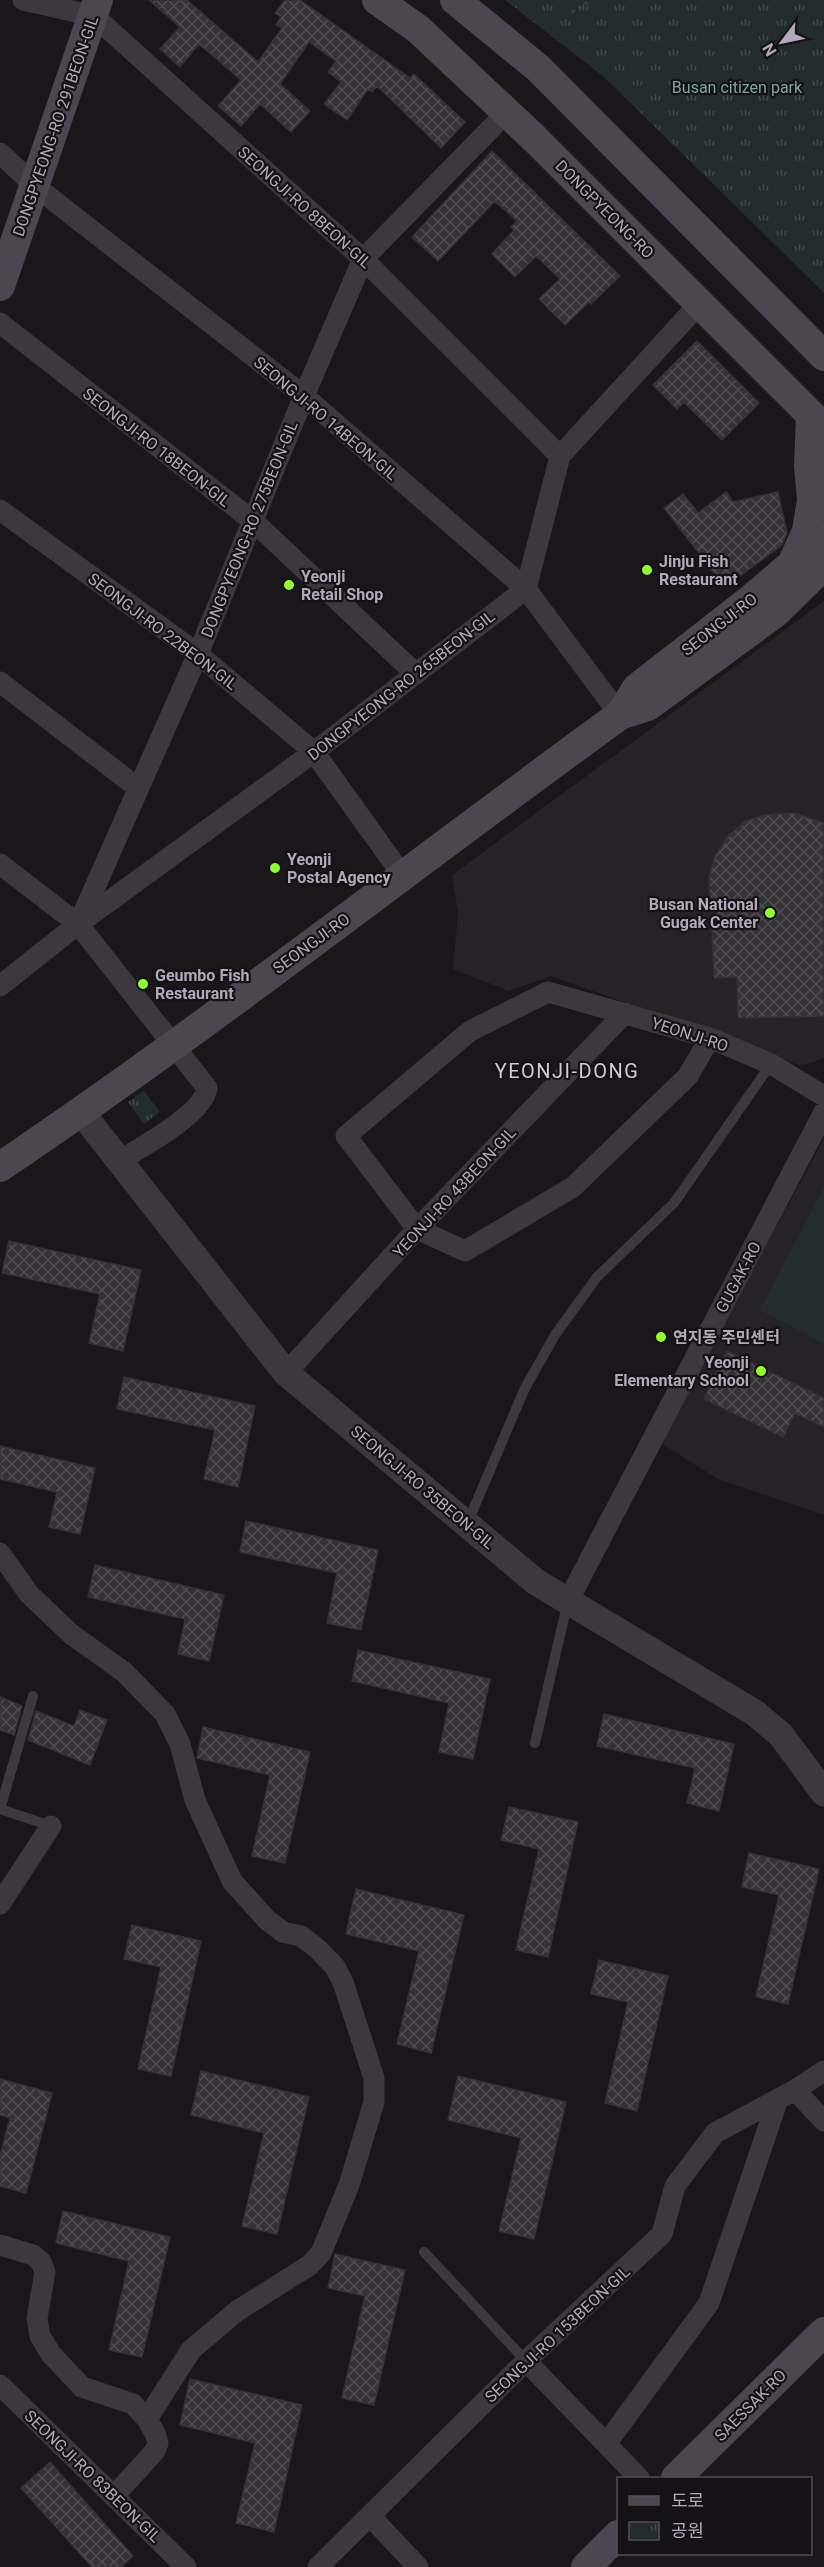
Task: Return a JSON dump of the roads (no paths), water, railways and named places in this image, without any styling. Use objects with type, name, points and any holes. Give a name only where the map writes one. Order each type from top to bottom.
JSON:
[{"type":"main road","name":"DONGPYEONG-RO","points":[[377,0],[418,29],[506,113],[700,303],[817,422]]},
{"type":"main road","points":[[456,0],[538,68],[824,356]]},
{"type":"main road","name":"DONGPYEONG-RO 291BEON-GIL","points":[[0,286],[96,8]]},
{"type":"main road","points":[[791,565],[807,531],[812,500],[809,465],[817,422]]},
{"type":"main road","name":"SEONGJI-RO","points":[[620,715],[637,688],[750,600],[824,537]]},
{"type":"main road","name":"SEONGJI-RO","points":[[775,614],[824,565]]},
{"type":"main road","name":"SEONGJI-RO","points":[[0,1167],[81,1112],[620,715],[648,706],[775,614],[824,589]]},
{"type":"main road","name":"SAESSAK-RO","points":[[677,2477],[824,2332]]},
{"type":"main road","points":[[586,2567],[617,2536]]},
{"type":"street","name":"SEONGJI-RO 8BEON-GIL","points":[[23,0],[96,8],[363,259],[560,456]]},
{"type":"street","name":"DONGPYEONG-RO 275BEON-GIL","points":[[78,924],[198,654],[363,259],[506,113]]},
{"type":"street","name":"SEONGJI-RO 14BEON-GIL","points":[[0,153],[35,186],[304,396],[526,589],[620,715]]},
{"type":"street","points":[[526,589],[560,456],[700,303]]},
{"type":"street","name":"SEONGJI-RO 18BEON-GIL","points":[[0,323],[253,521],[416,674]]},
{"type":"street","name":"SEONGJI-RO 22BEON-GIL","points":[[0,510],[198,654],[314,752],[403,876]]},
{"type":"street","name":"DONGPYEONG-RO 265BEON-GIL","points":[[0,986],[78,924],[314,752],[526,589]]},
{"type":"street","points":[[8,688],[138,788]]},
{"type":"street","points":[[0,864],[78,924],[207,1088],[206,1096],[185,1118],[119,1161]]},
{"type":"street","name":"YEONJI-RO","points":[[417,1229],[346,1136],[470,1031],[548,992],[710,1038],[771,1064],[824,1096]]},
{"type":"street","name":"YEONJI-RO 43BEON-GIL","points":[[286,1373],[417,1229],[625,1013]]},
{"type":"street","points":[[417,1229],[465,1251],[573,1187],[688,1076],[710,1038]]},
{"type":"street","name":"SEONGJI-RO 35BEON-GIL","points":[[81,1112],[286,1373],[536,1582],[755,1713],[781,1736],[824,1793]]},
{"type":"street","name":"GUGAK-RO","points":[[568,1601],[824,1112]]},
{"type":"street","points":[[0,1553],[29,1594],[71,1634],[123,1672],[165,1714],[180,1744],[195,1800],[232,1881],[267,1920],[283,1932],[301,1936],[335,1967],[343,1982],[374,2078],[374,2102],[364,2140],[349,2185],[321,2253],[310,2265],[237,2311],[191,2350],[147,2419]]},
{"type":"street","points":[[0,1904],[51,1826]]},
{"type":"street","name":"SEONGJI-RO 153BEON-GIL","points":[[318,2567],[526,2361],[662,2235],[675,2186],[715,2133],[787,2095],[824,2071]]},
{"type":"street","points":[[606,2444],[709,2303],[717,2274],[787,2095],[824,2121]]},
{"type":"street","points":[[0,2245],[33,2255],[41,2262],[45,2272],[37,2318],[40,2336],[51,2354],[82,2386],[133,2404],[147,2419],[158,2443],[155,2451],[114,2496]]},
{"type":"street","points":[[526,2361],[638,2477]]},
{"type":"street","name":"SEONGJI-RO 83BEON-GIL","points":[[0,2385],[186,2567]]},
{"type":"street","points":[[370,2516],[418,2567]]},
{"type":"lane","points":[[467,1524],[525,1388],[555,1335],[597,1277],[674,1203],[771,1064]]},
{"type":"lane","points":[[535,1743],[568,1601]]},
{"type":"lane","points":[[33,1696],[0,1809],[51,1826]]},
{"type":"lane","points":[[424,2252],[526,2361]]},
{"type":"place","name":"Jinju Fish Restaurant","points":[[647,570]]},
{"type":"place","name":"Yeonji Retail Shop","points":[[289,585]]},
{"type":"place","name":"Yeonji Postal Agency","points":[[275,868]]},
{"type":"place","name":"Busan National Gugak Center","points":[[770,913]]},
{"type":"place","name":"Geumbo Fish Restaurant","points":[[143,984]]},
{"type":"place","name":"연지동 주민센터","points":[[661,1337]]},
{"type":"place","name":"Yeonji Elementary School","points":[[761,1371]]},
{"type":"district","name":"YEONJI-DONG","points":[[567,1071]]},
{"type":"park label","name":"Busan citizen park","points":[[737,87]]}]
